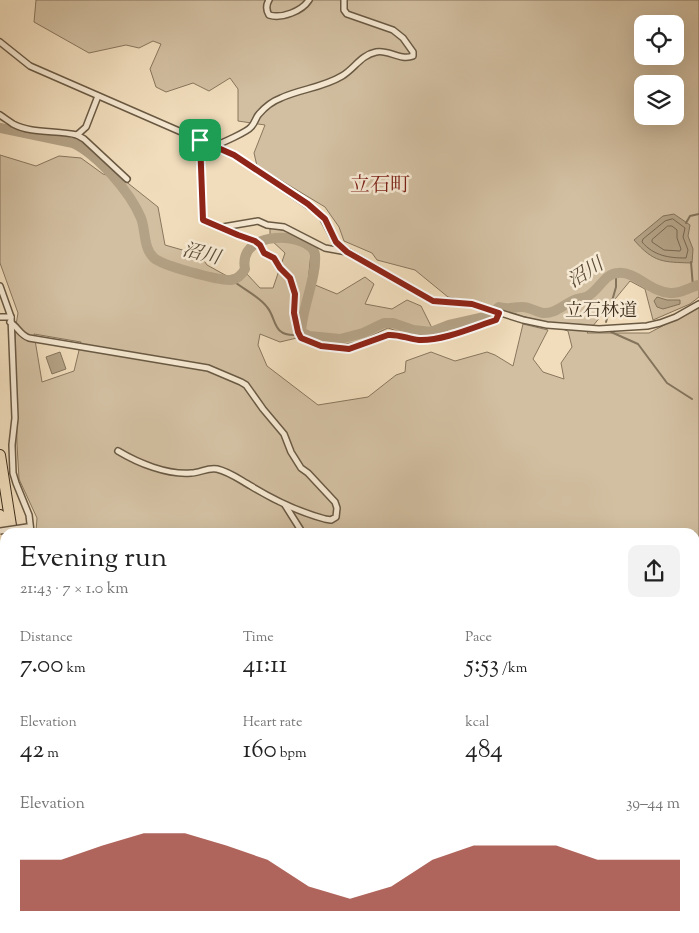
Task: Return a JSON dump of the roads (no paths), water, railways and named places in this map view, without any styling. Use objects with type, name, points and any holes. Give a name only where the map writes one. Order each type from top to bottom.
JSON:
[{"type":"highway","points":[[0,455],[11,528]]},
{"type":"highway","points":[[0,515],[2,528]]},
{"type":"street","points":[[269,0],[266,6],[269,16],[278,17],[302,9],[309,0]]},
{"type":"street","points":[[214,146],[246,131],[252,126],[259,114],[282,97],[334,80],[349,71],[362,58],[376,52],[400,57],[413,56],[403,38],[393,30],[347,14],[344,10],[344,0]]},
{"type":"street","points":[[0,42],[30,66],[234,155],[319,213],[325,219],[336,242],[347,252]]},
{"type":"street","points":[[77,135],[86,127],[98,96]]},
{"type":"street","points":[[0,115],[15,125],[46,132],[77,135],[84,139],[127,178]]},
{"type":"street","points":[[200,140],[203,220],[258,243],[264,253],[274,258],[280,268],[290,278],[295,294],[294,313],[301,338],[321,346],[349,349],[394,334],[420,340],[437,338],[496,320],[499,313]]},
{"type":"street","points":[[222,227],[258,221],[267,225],[284,227],[325,248],[347,252]]},
{"type":"street","name":"立石林道","points":[[347,252],[433,301],[472,304],[547,325],[599,329],[647,326],[660,323],[699,304]]},
{"type":"street","points":[[0,286],[9,318],[15,418],[12,446],[13,473],[30,515],[29,526],[17,528]]},
{"type":"street","points":[[0,317],[9,318],[24,336],[29,338],[203,367],[219,371],[246,385],[284,434],[296,462],[335,502],[338,513],[335,519],[325,519],[285,504],[231,474],[220,470],[212,468],[191,474],[169,471],[128,457],[118,451]]},
{"type":"street","points":[[285,504],[300,528]]},
{"type":"water","points":[[674,214],[690,225],[688,236],[693,249],[692,263],[660,260],[647,253],[634,240],[663,216]]},
{"type":"water","points":[[657,297],[667,300],[680,300],[680,304],[663,309],[657,307],[654,301]]},
{"type":"water","points":[[60,352],[66,369],[52,374],[46,357]]},
{"type":"waterway","name":"沼川","points":[[0,128],[73,143],[93,156],[112,175],[136,208],[143,223],[146,244],[150,254],[168,265],[203,275],[232,280],[239,277],[244,271],[246,256],[252,246],[263,240],[289,239],[302,242],[311,247],[315,255],[314,273],[301,332],[309,336],[340,339],[363,333],[384,323],[393,323],[413,330],[431,332],[449,325],[489,316],[499,307],[524,307],[548,313],[577,299],[588,296],[609,276],[618,273],[631,275],[663,292],[678,292],[699,285]]},
{"type":"waterway","points":[[686,223],[690,216],[699,214]]},
{"type":"waterway","points":[[691,262],[693,287]]},
{"type":"waterway","points":[[606,322],[616,287],[616,272]]},
{"type":"waterway","points":[[232,280],[264,303],[279,330],[288,335],[296,335]]},
{"type":"waterway","points":[[611,332],[638,344],[667,383],[692,399]]},
{"type":"district","name":"立石町","points":[[380,186]]}]
